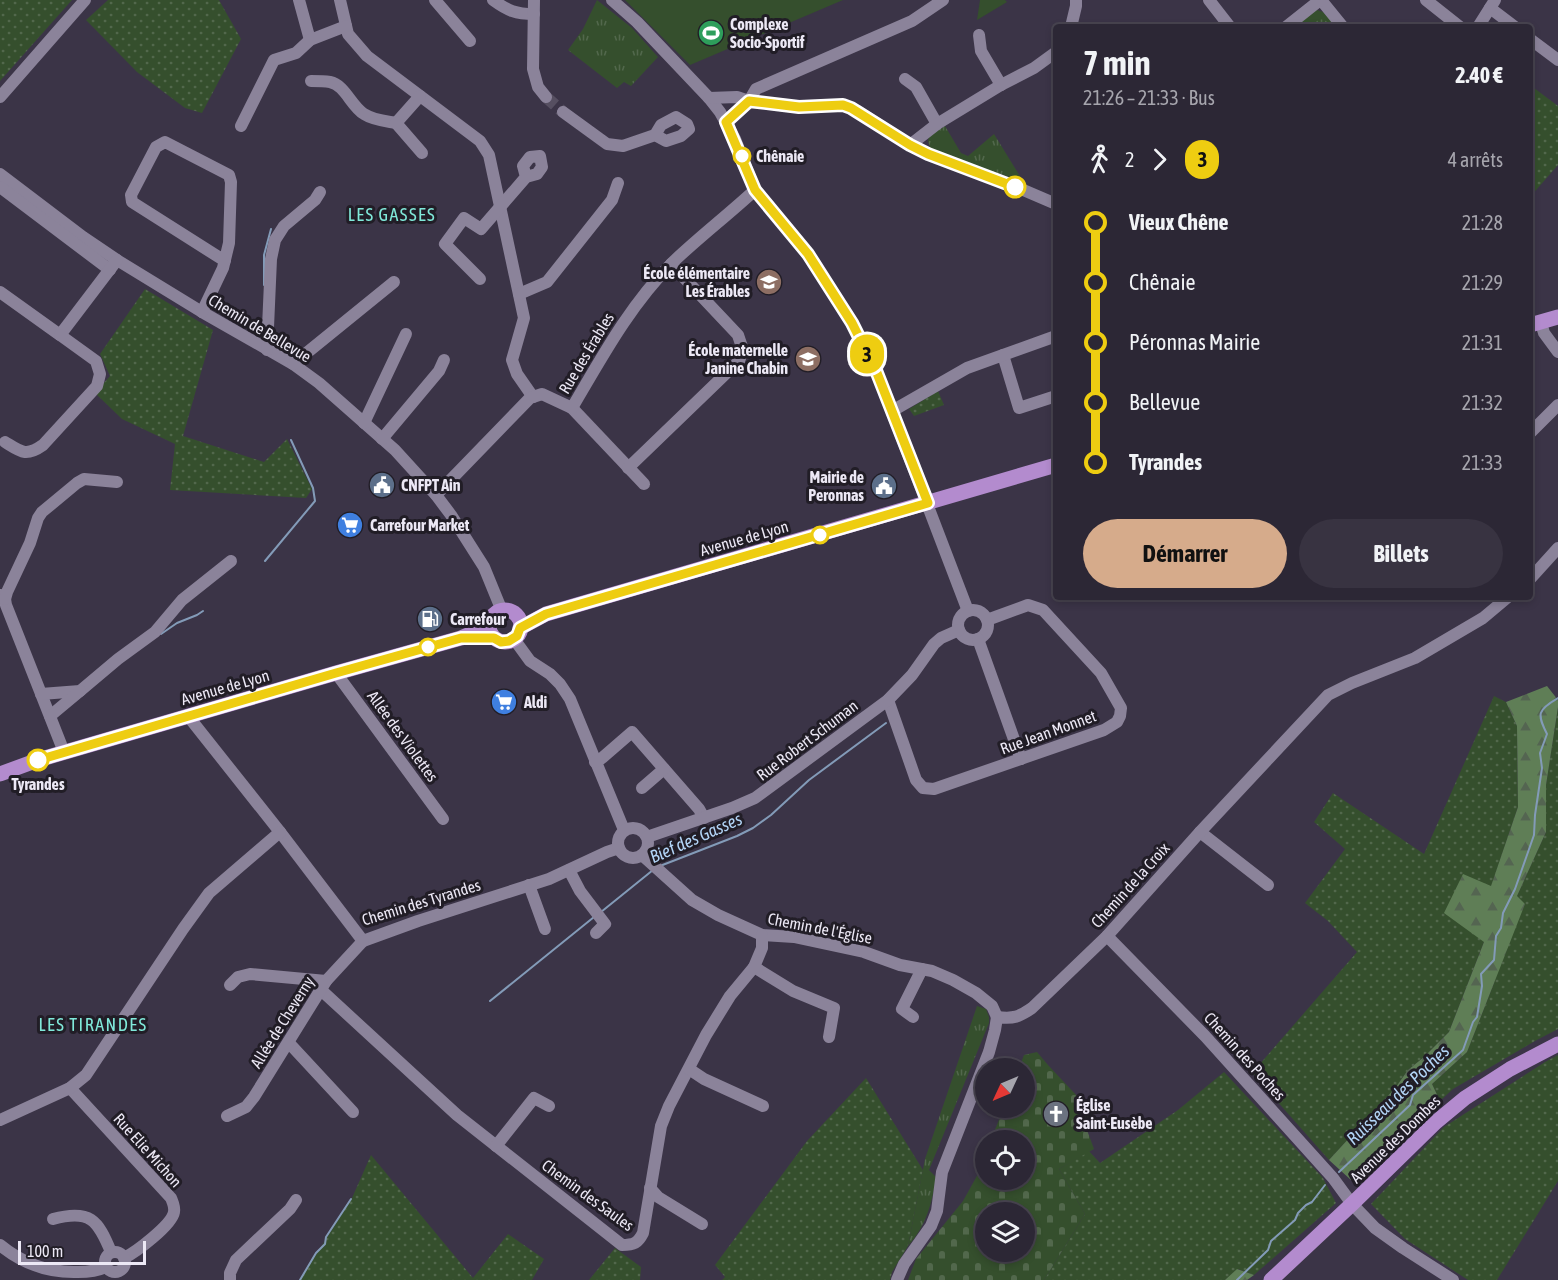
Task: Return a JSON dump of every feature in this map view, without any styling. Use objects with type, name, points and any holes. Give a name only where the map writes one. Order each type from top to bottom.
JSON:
[{"type":"main road","points":[[1535,324],[1558,317]]},
{"type":"main road","name":"Avenue de Lyon","points":[[518,628],[531,614],[546,614],[1053,466]]},
{"type":"main road","points":[[498,612],[511,612],[518,628],[504,642],[491,632],[491,618],[498,612]]},
{"type":"main road","name":"Avenue de Lyon","points":[[0,774],[64,752],[336,673],[461,638],[491,632]]},
{"type":"main road","name":"Avenue des Dombes","points":[[1271,1280],[1436,1122],[1465,1098],[1510,1069],[1558,1044]]},
{"type":"street","points":[[0,97],[85,0]]},
{"type":"street","points":[[299,0],[310,40]]},
{"type":"street","points":[[340,0],[348,34],[367,56],[480,141],[489,155],[524,318],[512,360],[517,374],[533,397]]},
{"type":"street","points":[[435,0],[471,41]]},
{"type":"street","points":[[493,0],[505,9],[519,14],[534,14]]},
{"type":"street","points":[[534,0],[533,69],[538,87],[546,97]]},
{"type":"street","points":[[612,0],[638,22],[709,98],[726,122],[755,190],[808,254],[852,323],[892,411],[968,611]]},
{"type":"street","points":[[726,122],[749,101],[756,89],[912,21],[943,0]]},
{"type":"street","points":[[1072,24],[1076,0]]},
{"type":"street","points":[[1209,0],[1228,24]]},
{"type":"street","points":[[1290,24],[1320,0],[1340,24]]},
{"type":"street","points":[[1426,0],[1456,24]]},
{"type":"street","points":[[1480,24],[1492,4],[1512,24]]},
{"type":"street","points":[[241,126],[274,60],[296,53],[310,40],[346,26]]},
{"type":"street","points":[[979,35],[981,51],[1001,85]]},
{"type":"street","points":[[1533,41],[1558,60]]},
{"type":"street","points":[[910,145],[937,124],[1034,68],[1053,54]]},
{"type":"street","points":[[905,79],[916,87],[937,124]]},
{"type":"street","points":[[311,81],[332,82],[363,114],[373,119],[396,123],[422,153]]},
{"type":"street","points":[[396,123],[420,96]]},
{"type":"street","points":[[709,98],[737,97],[749,101],[799,107],[843,105],[858,111],[910,145],[949,163],[1053,203]]},
{"type":"street","points":[[563,112],[607,144],[623,146],[655,135]]},
{"type":"street","points":[[202,312],[225,261],[229,243],[231,182],[229,175],[165,142],[156,147],[131,195],[132,202],[225,261]]},
{"type":"street","name":"Chemin de Bellevue","points":[[0,174],[83,237],[114,265],[293,364],[319,383],[394,450],[436,495],[484,567],[502,611]]},
{"type":"street","points":[[480,279],[445,244],[464,218],[481,229],[526,177]]},
{"type":"street","points":[[519,294],[547,282],[612,200],[618,183]]},
{"type":"street","points":[[0,188],[114,265],[60,335]]},
{"type":"street","name":"Rue des Érables","points":[[436,495],[530,398],[542,394],[572,408],[628,315],[671,264],[755,190]]},
{"type":"street","points":[[267,350],[274,240],[284,226],[315,200],[320,192]]},
{"type":"street","points":[[628,468],[739,362],[743,350],[738,335],[671,264]]},
{"type":"street","points":[[293,364],[394,282]]},
{"type":"street","points":[[0,292],[96,361],[100,374],[97,386],[43,445],[33,452],[21,452],[5,442]]},
{"type":"street","points":[[1535,324],[1558,352]]},
{"type":"street","points":[[364,423],[406,334]]},
{"type":"street","points":[[892,411],[968,368],[1053,337]]},
{"type":"street","points":[[1003,355],[1019,408],[1053,397]]},
{"type":"street","points":[[382,439],[439,371],[444,360]]},
{"type":"street","points":[[1533,430],[1558,405]]},
{"type":"street","points":[[572,408],[644,484]]},
{"type":"street","points":[[64,752],[3,597],[30,543],[42,512],[84,479],[117,482]]},
{"type":"street","points":[[1533,576],[1558,548]]},
{"type":"street","points":[[50,716],[118,659],[155,632],[182,600],[231,561]]},
{"type":"street","name":"Chemin de la Croix","points":[[997,1017],[1020,1016],[1032,1008],[1107,936],[1328,695],[1415,658],[1483,618],[1504,600]]},
{"type":"street","name":"Rue Jean Monnet","points":[[888,700],[916,780],[923,788],[934,789],[1104,730],[1117,722],[1121,708],[1101,673],[1044,610],[1028,605],[987,620]]},
{"type":"street","points":[[968,611],[977,611],[987,620],[987,630],[978,639],[966,639],[959,630],[958,622],[968,611]]},
{"type":"street","points":[[518,628],[530,661],[550,674],[570,699],[624,830]]},
{"type":"street","name":"Rue Robert Schuman","points":[[647,837],[744,804],[755,798],[888,700],[912,675],[934,644],[941,638],[959,630]]},
{"type":"street","points":[[978,639],[1021,759]]},
{"type":"street","name":"Allée des Violettes","points":[[336,673],[443,819]]},
{"type":"street","points":[[41,694],[80,691]]},
{"type":"street","name":"Chemin des Tyrandes","points":[[188,716],[363,941],[429,917],[549,879],[607,852],[619,849]]},
{"type":"street","points":[[595,762],[632,732],[699,809],[704,818]]},
{"type":"street","points":[[642,788],[664,769]]},
{"type":"street","points":[[638,828],[647,837],[648,847],[638,857],[629,857],[619,849],[619,838],[624,830],[638,828]]},
{"type":"street","points":[[0,1120],[70,1088],[86,1075],[209,893],[280,832]]},
{"type":"street","points":[[1200,832],[1268,885]]},
{"type":"street","name":"Chemin de l'Église","points":[[642,855],[692,900],[762,936],[794,937],[864,952],[900,965],[932,971],[976,993],[992,1006],[997,1017]]},
{"type":"street","points":[[569,870],[580,891],[605,924],[596,933]]},
{"type":"street","points":[[529,885],[545,929]]},
{"type":"street","name":"Chemin des Saules","points":[[324,985],[457,1115],[622,1245],[633,1245],[639,1241],[643,1233],[661,1126],[669,1106],[729,996],[754,967],[762,948],[762,936]]},
{"type":"street","name":"Chemin des Poches","points":[[1107,936],[1214,1044],[1333,1178],[1352,1204],[1376,1228],[1453,1280]]},
{"type":"street","name":"Allée de Cheverny","points":[[227,1116],[246,1107],[254,1097],[324,985],[363,941]]},
{"type":"street","points":[[754,967],[793,992],[834,1008],[829,1037]]},
{"type":"street","points":[[913,1017],[902,1009],[922,969]]},
{"type":"street","points":[[230,985],[238,977],[250,974],[324,985]]},
{"type":"street","points":[[897,1280],[904,1264],[931,1226],[937,1211],[942,1172],[989,1052],[997,1017]]},
{"type":"street","points":[[289,1043],[353,1112]]},
{"type":"street","points":[[689,1069],[704,1079],[763,1106]]},
{"type":"street","name":"Rue Elie Michon","points":[[70,1088],[171,1198],[174,1205],[175,1211],[168,1224],[141,1248],[124,1258]]},
{"type":"street","points":[[496,1146],[534,1098],[549,1107]]},
{"type":"street","points":[[650,1188],[658,1197],[702,1224]]},
{"type":"street","points":[[230,1280],[230,1273],[237,1260],[290,1209],[296,1200]]},
{"type":"street","points":[[53,1219],[68,1215],[87,1218],[102,1230],[111,1252]]},
{"type":"street","points":[[0,1245],[22,1260],[52,1271],[85,1272],[106,1267]]},
{"type":"street","points":[[111,1252],[120,1253],[124,1258],[125,1264],[120,1276],[106,1267],[105,1260],[111,1252]]},
{"type":"green space","points":[[0,0],[72,0],[0,81]]},
{"type":"green space","points":[[108,0],[219,0],[241,39],[202,113],[185,108],[137,72],[86,20]]},
{"type":"green space","points":[[597,0],[632,28],[658,57],[631,86],[624,82],[617,88],[568,50],[583,29]]},
{"type":"green space","name":"Complexe Socio-Sportif","points":[[625,0],[843,0],[690,65]]},
{"type":"green space","points":[[980,0],[1005,0],[1007,2],[977,20]]},
{"type":"green space","points":[[1317,10],[1323,12],[1334,24],[1296,24]]},
{"type":"green space","points":[[1533,87],[1558,106],[1558,165],[1533,194]]},
{"type":"green space","points":[[945,126],[961,153],[968,156],[994,134],[1023,181],[958,161],[930,148],[929,136]]},
{"type":"green space","points":[[145,289],[213,330],[183,436],[264,462],[287,439],[312,489],[306,498],[170,490],[175,444],[122,419],[95,393],[110,376],[100,354]]},
{"type":"green space","points":[[938,391],[944,405],[914,416],[909,409]]},
{"type":"green space","points":[[1547,686],[1558,700],[1558,707],[1546,785],[1546,832],[1517,896],[1525,904],[1467,1052],[1432,1084],[1440,1101],[1351,1180],[1329,1160],[1396,1087],[1408,1070],[1449,1032],[1484,942],[1444,913],[1463,874],[1491,886],[1518,807],[1517,726],[1506,702]]},
{"type":"green space","points":[[1494,696],[1506,702],[1517,726],[1518,807],[1491,887],[1484,942],[1449,1032],[1408,1070],[1396,1087],[1329,1160],[1252,1073],[1357,952],[1328,921],[1305,903],[1345,849],[1314,822],[1333,793],[1424,854]]},
{"type":"green space","points":[[1558,707],[1558,1029],[1453,1089],[1440,1101],[1432,1084],[1467,1052],[1494,983],[1517,896],[1546,832],[1546,785]]},
{"type":"green space","points":[[977,1006],[986,1009],[989,1023],[929,1170],[936,1177],[927,1214],[919,1231],[908,1246],[925,1159]]},
{"type":"green space","points":[[1037,1052],[1093,1113],[1084,1122],[1094,1149],[1059,1169],[1085,1214],[1044,1280],[908,1280],[916,1259],[963,1201],[975,1179],[975,1190],[1035,1190],[1035,1130],[995,1130],[1000,1118],[1035,1118],[1035,1058],[1023,1058],[1024,1055]]},
{"type":"green space","points":[[1558,1055],[1558,1181],[1497,1280],[1468,1280],[1405,1239],[1371,1204],[1444,1127]]},
{"type":"green space","points":[[1224,1072],[1323,1178],[1336,1203],[1254,1275],[1238,1269],[1225,1280],[1044,1280],[1085,1214],[1059,1169],[1089,1151],[1100,1163],[1178,1110]]},
{"type":"green space","points":[[866,1078],[923,1170],[908,1246],[892,1272],[890,1280],[722,1280],[725,1277],[715,1265],[807,1141]]},
{"type":"green space","points":[[371,1155],[473,1278],[508,1234],[544,1259],[532,1280],[300,1280],[352,1198]]},
{"type":"green space","points":[[615,1248],[641,1267],[640,1280],[589,1280]]},
{"type":"green space","points":[[1237,1269],[1254,1275],[1247,1280],[1225,1280]]},
{"type":"waterway","points":[[264,285],[264,255],[271,229]]},
{"type":"waterway","points":[[265,561],[315,501],[313,488],[291,440]]},
{"type":"waterway","points":[[161,634],[177,623],[203,611]]},
{"type":"waterway","name":"Ruisseau des Poches","points":[[1339,1172],[1410,1105],[1413,1095],[1463,1050],[1477,1017],[1482,986],[1481,974],[1494,960],[1496,936],[1501,928],[1503,913],[1515,889],[1534,835],[1542,768],[1540,753],[1547,734],[1541,713],[1546,706],[1558,698]]},
{"type":"waterway","name":"Bief des Gasses","points":[[660,866],[753,828],[771,815],[809,780],[886,723]]},
{"type":"waterway","name":"Bief des Gasses","points":[[601,912],[653,870]]},
{"type":"waterway","name":"Bief des Gasses","points":[[490,1001],[594,917]]},
{"type":"waterway","name":"Ruisseau des Poches","points":[[1237,1280],[1268,1250],[1271,1241],[1295,1220],[1298,1213],[1312,1202],[1325,1185]]},
{"type":"waterway","name":"Bief des Gasses","points":[[300,1280],[316,1253],[325,1244],[326,1237],[351,1199]]},
{"type":"tunnel","points":[[546,97],[563,112]]},
{"type":"bus line","name":"3","points":[[38,760],[437,644],[461,638],[494,638],[501,642],[509,641],[517,636],[520,628],[546,614],[928,503],[877,373],[852,323],[808,254],[755,190],[726,122],[749,101],[799,107],[843,105],[858,111],[928,154],[1015,187]]},
{"type":"place","name":"Complexe Socio-Sportif","points":[[711,33]]},
{"type":"place","name":"Chênaie","points":[[742,156]]},
{"type":"place","name":"École élémentaire Les Érables","points":[[769,282]]},
{"type":"place","name":"École maternelle Janine Chabin","points":[[808,359]]},
{"type":"place","name":"CNFPT Ain","points":[[382,485]]},
{"type":"place","name":"Mairie de Peronnas","points":[[884,486]]},
{"type":"place","name":"Carrefour Market","points":[[350,525]]},
{"type":"place","name":"Carrefour","points":[[430,619]]},
{"type":"place","name":"Aldi","points":[[504,702]]},
{"type":"place","name":"Tyrandes","points":[[38,760]]},
{"type":"place","name":"Église Saint-Eusèbe","points":[[1056,1114]]},
{"type":"district","name":"LES GASSES","points":[[392,215]]},
{"type":"district","name":"LES TIRANDES","points":[[93,1025]]}]
